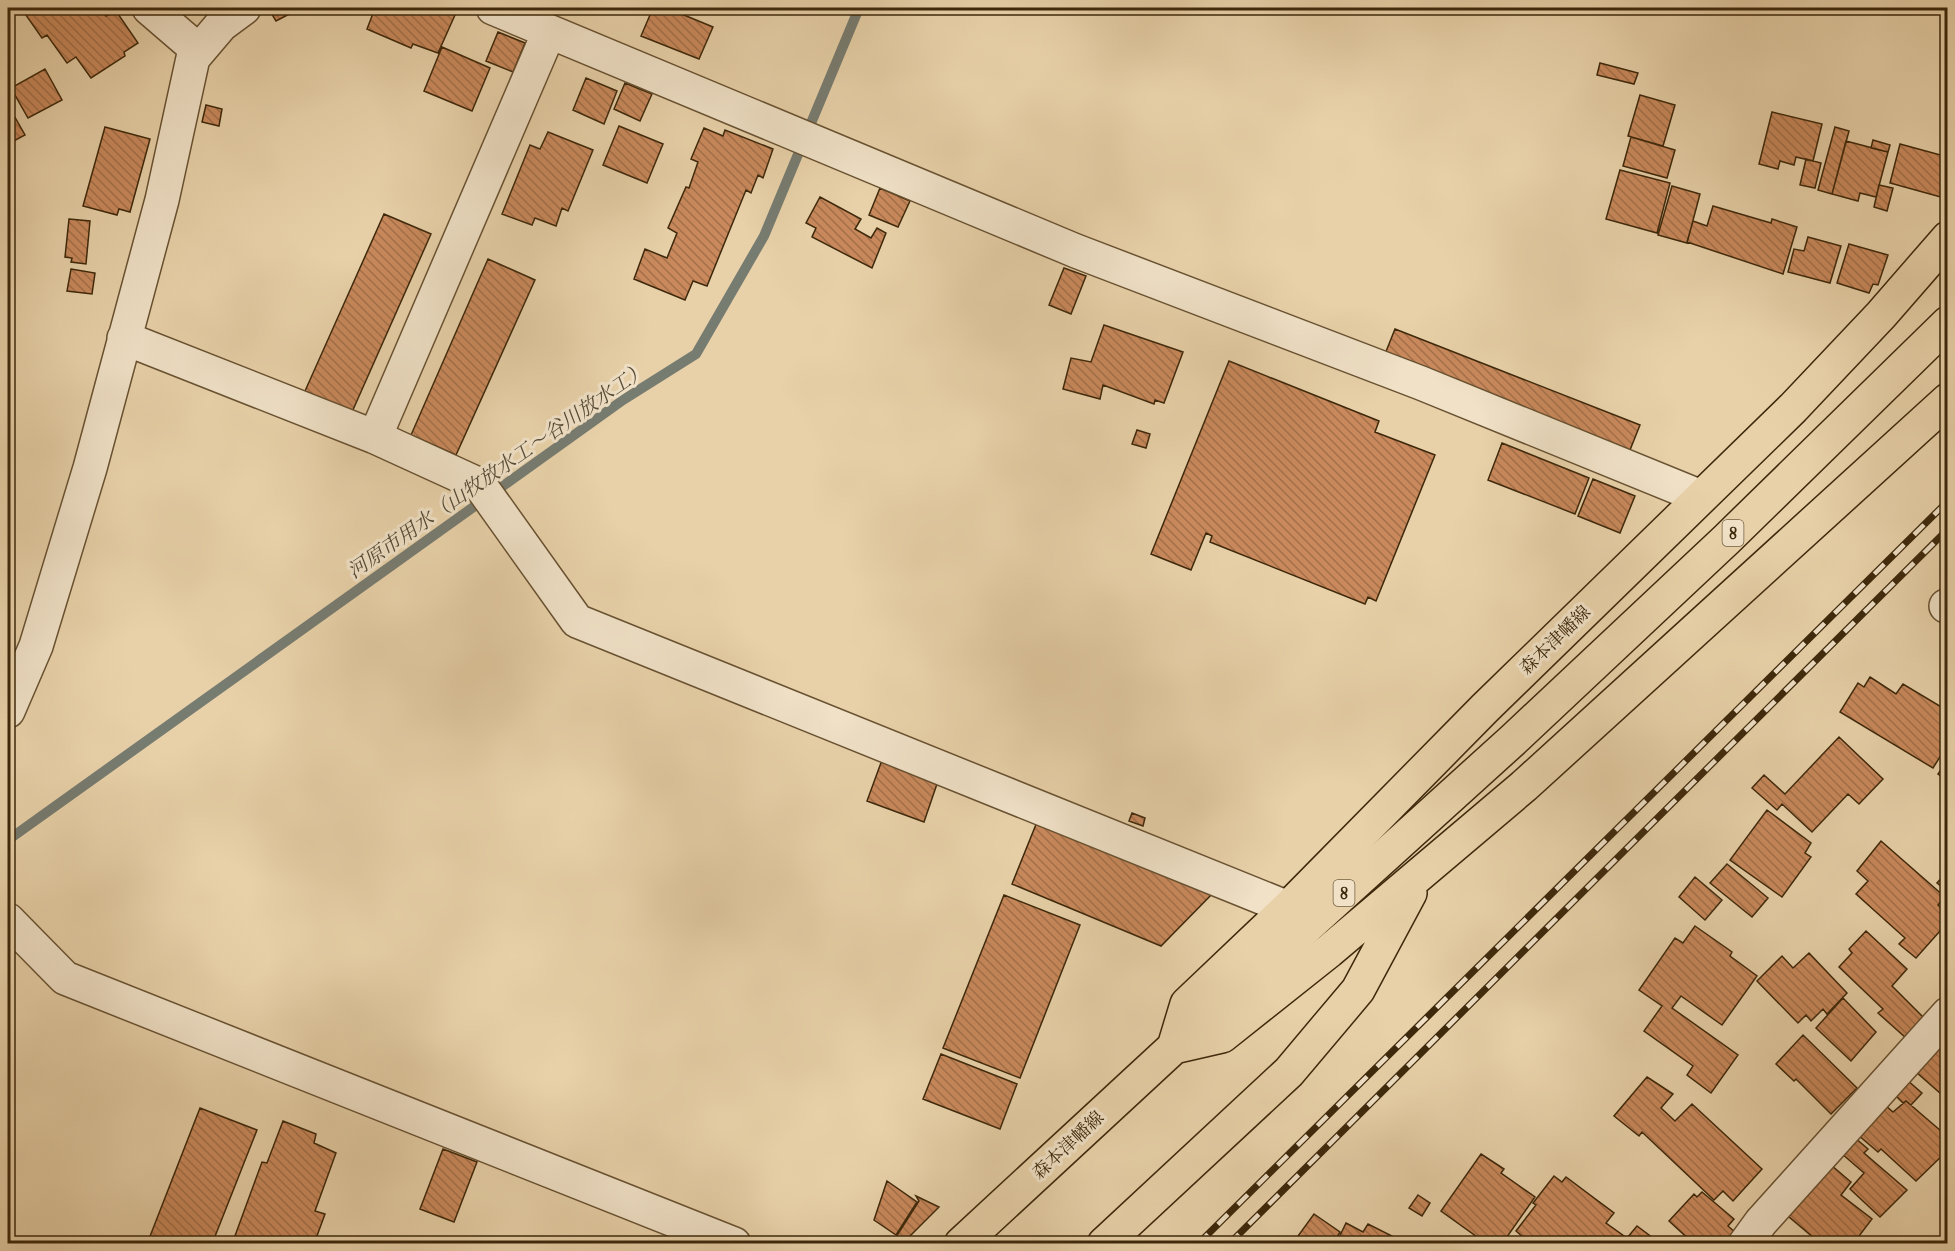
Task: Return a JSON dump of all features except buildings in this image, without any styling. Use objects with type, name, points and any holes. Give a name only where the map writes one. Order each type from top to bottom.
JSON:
[{"type":"main road","name":"森本津幡線","points":[[1174,1047],[1187,1004],[1288,908],[1494,700],[1793,408],[1881,315],[1947,238]]},
{"type":"main road","name":"8","points":[[1174,1047],[1514,738],[1727,539],[1947,323]]},
{"type":"main road","name":"森本津幡線","points":[[961,1244],[1174,1047],[1222,1036],[1426,869],[1541,770],[1947,400]]},
{"type":"main road","points":[[1104,1244],[1289,1072],[1358,990],[1397,914],[1426,869]]},
{"type":"street","points":[[149,8],[199,51]]},
{"type":"street","points":[[8,711],[36,646],[90,468],[162,200],[194,58],[221,25],[244,8]]},
{"type":"street","points":[[493,8],[1076,251],[1421,383],[1701,497]]},
{"type":"street","points":[[375,437],[549,32]]},
{"type":"street","points":[[124,338],[375,437],[480,485],[577,621],[1288,908]]},
{"type":"street","points":[[8,920],[65,978],[734,1244]]},
{"type":"street","points":[[1745,1244],[1761,1221],[1947,1014]]},
{"type":"waterway","name":"河原市用水（山牧放水工～谷川放水工）","points":[[8,840],[623,400],[696,354],[764,236],[859,8]]},
{"type":"railway","points":[[1198,1244],[1948,501]]},
{"type":"railway","points":[[1229,1244],[1948,529]]}]
